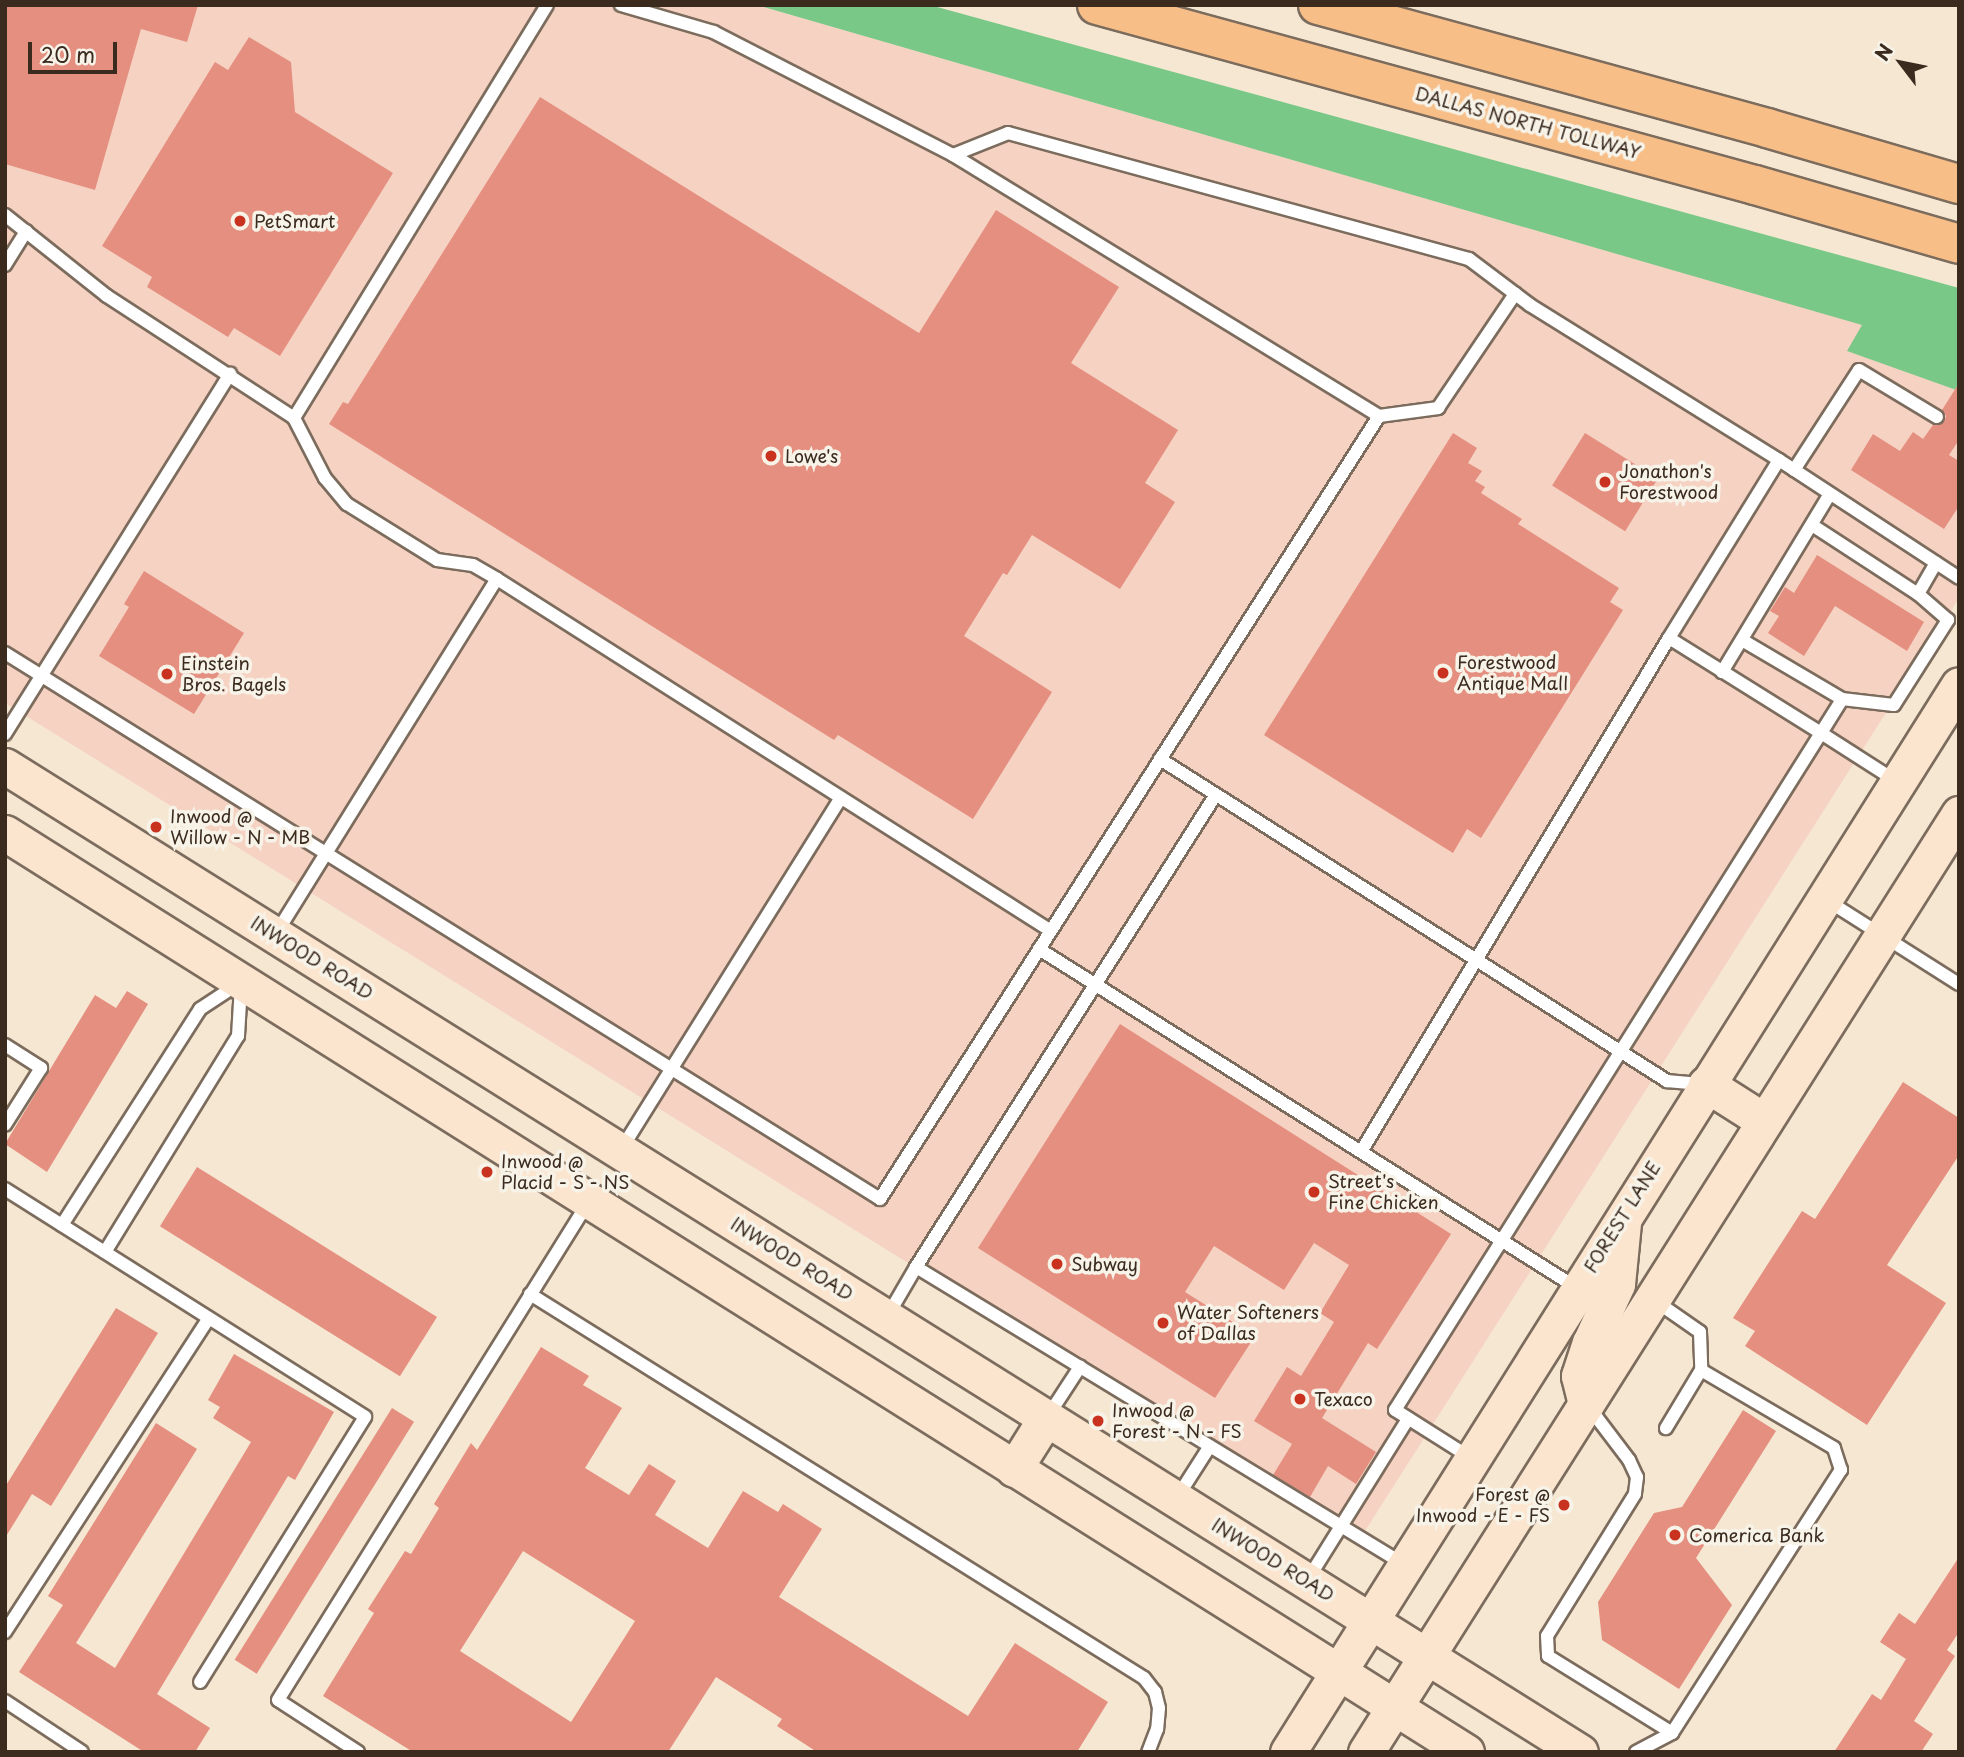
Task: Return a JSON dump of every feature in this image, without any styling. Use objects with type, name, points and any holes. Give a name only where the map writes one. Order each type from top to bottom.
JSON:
[{"type":"highway","name":"DALLAS NORTH TOLLWAY","points":[[1097,5],[1755,185],[1959,244]]},
{"type":"highway","points":[[1318,5],[1767,128],[1959,184]]},
{"type":"main road","name":"FOREST LANE","points":[[1288,1752],[1577,1288],[1959,685]]},
{"type":"main road","name":"INWOOD ROAD","points":[[5,766],[1580,1752]]},
{"type":"main road","points":[[1366,1752],[1959,814]]},
{"type":"main road","points":[[5,833],[1466,1752]]},
{"type":"main road","points":[[241,982],[275,935]]},
{"type":"main road","points":[[1706,1084],[1764,1121]]},
{"type":"main road","points":[[590,1201],[620,1151]]},
{"type":"main road","points":[[1586,1404],[1579,1376],[1590,1343],[1617,1284],[1625,1213]]},
{"type":"main road","points":[[1014,1469],[1046,1419]]},
{"type":"lane","points":[[295,418],[547,5]]},
{"type":"lane","points":[[621,5],[714,32],[953,155],[1379,416],[1438,408],[1515,294]]},
{"type":"lane","points":[[953,155],[1008,132],[1469,259],[1515,294],[1957,574]]},
{"type":"lane","points":[[5,215],[107,296],[295,418],[325,478],[347,504],[437,560],[473,565],[497,579],[1051,931]]},
{"type":"lane","points":[[5,265],[26,231]]},
{"type":"lane","points":[[1794,470],[1859,370],[1937,417]]},
{"type":"lane","points":[[5,734],[230,374]]},
{"type":"lane","points":[[5,653],[880,1199],[1379,416]]},
{"type":"lane","points":[[1361,1152],[1669,638],[1779,460]]},
{"type":"lane","points":[[1722,672],[1830,494]]},
{"type":"lane","points":[[1742,640],[1842,699],[1894,705],[1948,620],[1918,594],[1812,525]]},
{"type":"lane","points":[[1918,594],[1936,563]]},
{"type":"lane","points":[[275,935],[497,579]]},
{"type":"lane","points":[[1669,638],[1897,781]]},
{"type":"lane","points":[[1471,1459],[1395,1410],[1842,699]]},
{"type":"lane","points":[[1160,760],[1667,1081],[1706,1084]]},
{"type":"lane","points":[[886,1318],[1215,796]]},
{"type":"lane","points":[[620,1151],[841,797]]},
{"type":"lane","points":[[1825,899],[1959,984]]},
{"type":"lane","points":[[1039,949],[1577,1288]]},
{"type":"lane","points":[[62,1225],[200,1009],[241,982]]},
{"type":"lane","points":[[105,1252],[237,1036],[241,982]]},
{"type":"lane","points":[[5,1045],[41,1068],[5,1125]]},
{"type":"lane","points":[[5,1189],[365,1417],[200,1682]]},
{"type":"lane","points":[[358,1752],[278,1700],[590,1201]]},
{"type":"lane","points":[[916,1267],[1405,1564]]},
{"type":"lane","points":[[530,1294],[1144,1678],[1155,1692],[1159,1708],[1157,1729],[1148,1752]]},
{"type":"lane","points":[[1652,1299],[1700,1332],[1701,1370],[1666,1428]]},
{"type":"lane","points":[[5,1632],[11,1612],[209,1318]]},
{"type":"lane","points":[[1046,1419],[1080,1367]]},
{"type":"lane","points":[[1636,1752],[1672,1733],[1841,1471],[1834,1448],[1701,1370]]},
{"type":"lane","points":[[1586,1404],[1629,1460],[1637,1477],[1635,1494],[1547,1636],[1548,1656],[1672,1733]]},
{"type":"lane","points":[[1306,1581],[1408,1419]]},
{"type":"lane","points":[[1176,1500],[1210,1446]]},
{"type":"lane","points":[[5,1701],[82,1752]]},
{"type":"shaded area","points":[[5,5],[757,5],[1863,325],[1848,351],[1959,391],[1959,598],[1358,1542],[5,703]]},
{"type":"green space","points":[[757,5],[930,5],[1959,288],[1959,391],[1847,351],[1862,325]]},
{"type":"building","points":[[5,5],[198,5],[187,42],[141,29],[95,190],[5,164]]},
{"type":"building","name":"PetSmart","points":[[249,37],[291,62],[295,112],[393,173],[280,356],[234,328],[228,337],[147,287],[152,277],[102,246],[215,62],[228,70]]},
{"type":"building","name":"Lowe's","points":[[540,97],[919,333],[996,210],[1119,287],[1071,363],[1178,430],[1145,483],[1175,502],[1120,589],[1032,535],[1007,575],[1003,573],[964,636],[1052,692],[973,819],[838,735],[834,740],[329,424],[343,402],[348,404]]},
{"type":"building","points":[[1959,383],[1959,440],[1949,455],[1959,461],[1959,506],[1944,529],[1851,470],[1873,434],[1900,451],[1913,432],[1923,439],[1933,425],[1944,422],[1946,416],[1942,410]]},
{"type":"building","name":"Forestwood Antique Mall","points":[[1453,433],[1477,448],[1468,463],[1482,471],[1475,481],[1485,487],[1481,493],[1522,519],[1518,524],[1619,588],[1610,602],[1623,610],[1481,838],[1467,829],[1453,853],[1264,735]]},
{"type":"building","name":"Jonathon's Forestwood","points":[[1585,433],[1658,479],[1625,531],[1552,486]]},
{"type":"building","points":[[1817,555],[1924,622],[1907,651],[1835,606],[1804,656],[1768,633],[1779,616],[1770,611],[1785,587],[1794,593]]},
{"type":"building","points":[[144,571],[244,633],[194,714],[99,656],[129,607],[124,604]]},
{"type":"building","points":[[127,991],[148,1004],[47,1172],[5,1144],[95,995],[116,1008]]},
{"type":"building","points":[[1120,1024],[1451,1234],[1377,1349],[1368,1343],[1322,1418],[1376,1452],[1356,1484],[1328,1466],[1310,1497],[1273,1475],[1292,1444],[1254,1421],[1287,1367],[1301,1376],[1334,1322],[1320,1313],[1349,1265],[1314,1243],[1284,1290],[1214,1246],[1185,1292],[1255,1336],[1215,1398],[978,1248]]},
{"type":"building","points":[[1903,1082],[1959,1118],[1959,1155],[1887,1265],[1946,1303],[1867,1425],[1745,1346],[1755,1331],[1733,1318],[1802,1211],[1815,1219]]},
{"type":"building","points":[[197,1167],[437,1317],[400,1376],[160,1226]]},
{"type":"building","points":[[116,1308],[158,1333],[51,1506],[32,1494],[5,1538],[5,1487]]},
{"type":"building","points":[[541,1347],[589,1376],[583,1385],[622,1408],[585,1468],[629,1495],[649,1464],[676,1481],[655,1515],[708,1548],[743,1491],[778,1512],[783,1504],[822,1529],[779,1597],[968,1716],[1015,1643],[1108,1702],[1077,1752],[817,1752],[777,1726],[782,1719],[716,1677],[668,1752],[413,1752],[323,1696],[374,1613],[368,1609],[405,1551],[411,1554],[439,1508],[434,1504],[471,1443],[477,1450]],"holes":[[[523,1551],[635,1621],[571,1722],[460,1651]]]},
{"type":"building","points":[[234,1354],[334,1412],[295,1480],[288,1476],[157,1694],[210,1728],[195,1752],[144,1752],[19,1672],[63,1605],[48,1596],[156,1423],[197,1449],[76,1643],[115,1668],[251,1442],[213,1418],[220,1407],[208,1400]]},
{"type":"building","points":[[392,1408],[414,1422],[257,1674],[235,1660]]},
{"type":"building","name":"Comerica Bank","points":[[1743,1410],[1776,1431],[1696,1558],[1732,1605],[1679,1689],[1602,1640],[1598,1602],[1654,1513],[1682,1507]]},
{"type":"building","points":[[1959,1557],[1959,1632],[1947,1650],[1955,1656],[1914,1721],[1933,1734],[1921,1752],[1834,1752],[1872,1694],[1881,1700],[1906,1659],[1880,1642],[1899,1613],[1915,1624]]},
{"type":"place","name":"PetSmart","points":[[240,221]]},
{"type":"place","name":"Lowe's","points":[[771,456]]},
{"type":"place","name":"Jonathon's Forestwood","points":[[1605,482]]},
{"type":"place","name":"Forestwood Antique Mall","points":[[1443,673]]},
{"type":"place","name":"Einstein Bros. Bagels","points":[[167,674]]},
{"type":"place","name":"Inwood @ Willow - N - MB","points":[[156,827]]},
{"type":"place","name":"Inwood @ Placid - S - NS","points":[[487,1172]]},
{"type":"place","name":"Street's Fine Chicken","points":[[1314,1192]]},
{"type":"place","name":"Subway","points":[[1057,1264]]},
{"type":"place","name":"Water Softeners of Dallas","points":[[1163,1323]]},
{"type":"place","name":"Texaco","points":[[1300,1399]]},
{"type":"place","name":"Inwood @ Forest - N - FS","points":[[1098,1421]]},
{"type":"place","name":"Forest @ Inwood - E - FS","points":[[1564,1505]]},
{"type":"place","name":"Comerica Bank","points":[[1675,1535]]}]
